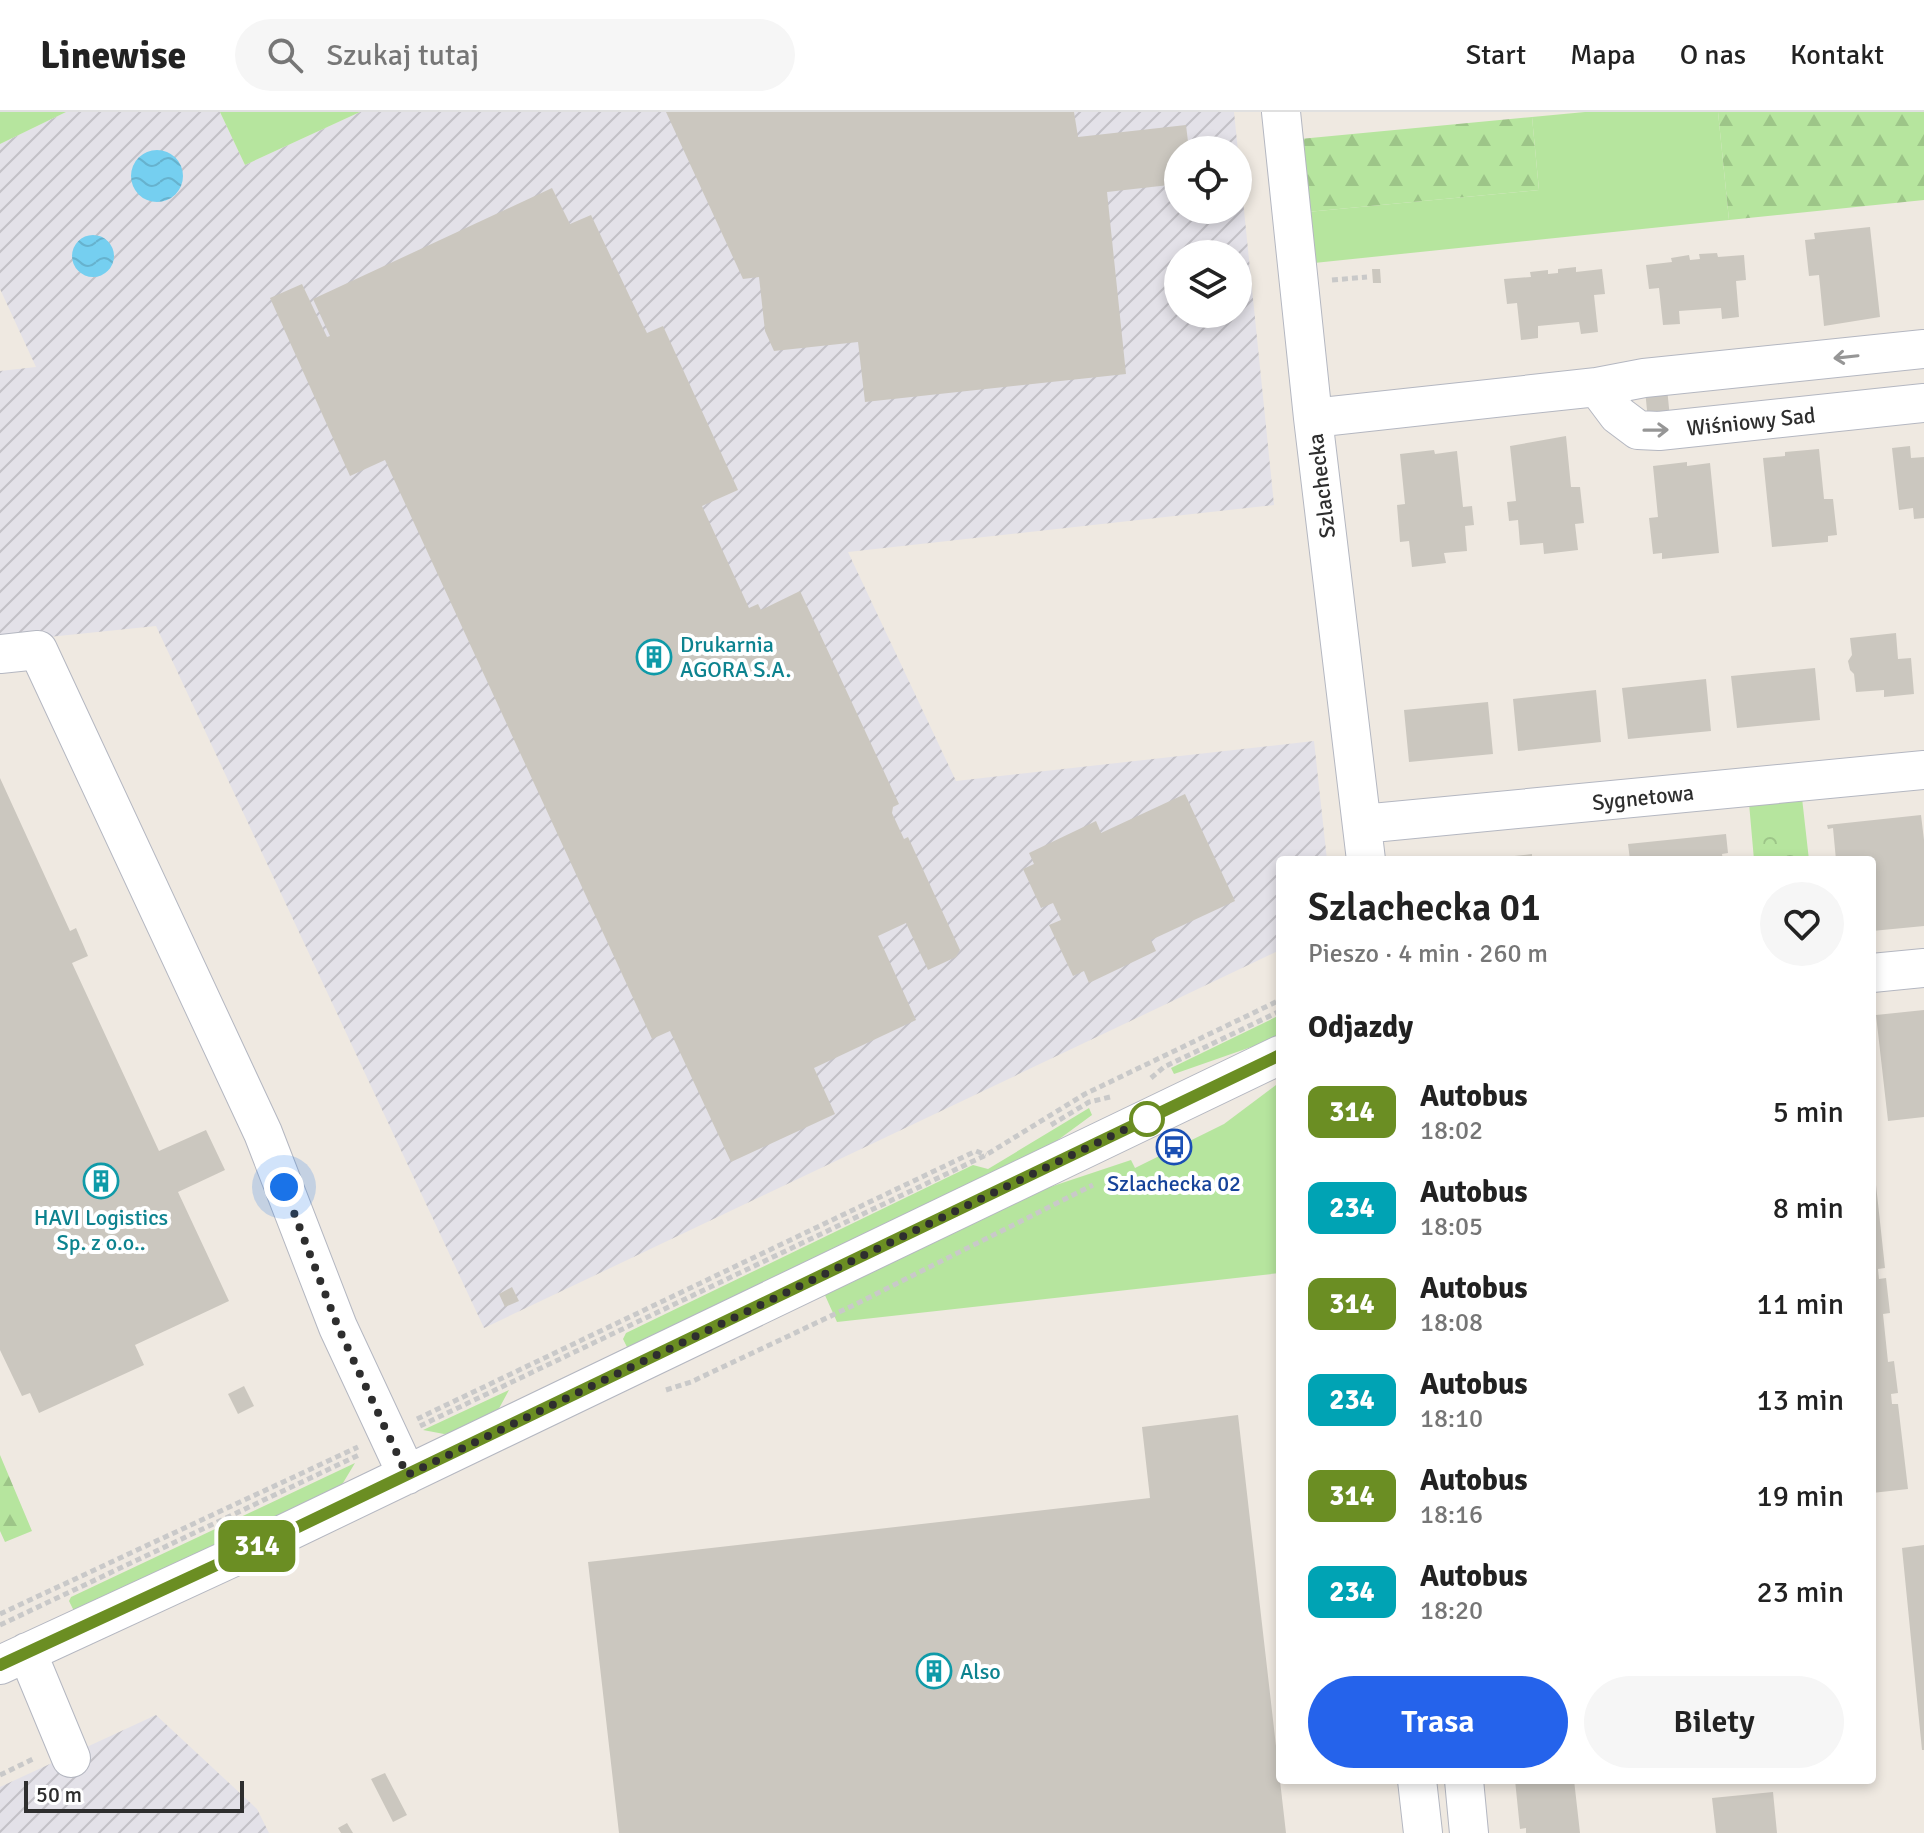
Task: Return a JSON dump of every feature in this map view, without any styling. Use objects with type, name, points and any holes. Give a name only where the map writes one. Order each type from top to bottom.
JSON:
[{"type":"street","name":"Szlachecka","points":[[1281,112],[1313,418],[1364,842]]},
{"type":"street","points":[[1313,418],[1924,349]]},
{"type":"street","name":"Wiśniowy Sad","points":[[1597,387],[1618,415],[1638,430],[1924,403]]},
{"type":"street","points":[[0,654],[38,650],[263,1133],[338,1327],[407,1475]]},
{"type":"street","name":"Sygnetowa","points":[[1364,842],[1924,770]]},
{"type":"street","points":[[1876,973],[1924,968]]},
{"type":"street","points":[[71,1758],[14,1659],[407,1475],[1276,1057]]},
{"type":"street","points":[[1417,1784],[1423,1833]]},
{"type":"street","points":[[1464,1784],[1469,1833]]},
{"type":"path","points":[[1332,280],[1367,277]]},
{"type":"path","points":[[0,1625],[390,1436],[986,1155],[1085,1094],[1276,1002]]},
{"type":"path","points":[[1145,1083],[1164,1067],[1276,1013]]},
{"type":"path","points":[[1049,1126],[1089,1102],[1117,1095]]},
{"type":"path","points":[[986,1155],[996,1158],[1009,1150]]},
{"type":"path","points":[[654,1394],[691,1382],[839,1312],[1105,1179]]},
{"type":"path","points":[[0,1614],[390,1436]]},
{"type":"shaded area","points":[[66,112],[220,112],[245,165],[360,112],[1234,112],[1237,136],[1164,136],[1164,224],[1245,224],[1247,240],[1164,240],[1164,328],[1252,328],[1252,289],[1274,505],[848,552],[956,781],[1314,741],[1327,856],[1276,856],[1276,952],[484,1328],[156,626],[0,642],[0,371],[36,367],[0,289],[0,144]]},
{"type":"shaded area","points":[[156,1715],[257,1809],[269,1833],[0,1833],[0,1787]]},
{"type":"green space","points":[[0,112],[66,112],[0,144]]},
{"type":"green space","points":[[220,112],[360,112],[245,165]]},
{"type":"green space","points":[[1585,112],[1718,112],[1729,220],[1314,263],[1307,212],[1539,190],[1532,117]]},
{"type":"green space","points":[[1718,112],[1924,112],[1924,200],[1729,220]]},
{"type":"green space","points":[[1532,117],[1539,190],[1307,212],[1300,139]]},
{"type":"green space","points":[[1802,798],[1809,856],[1754,856],[1749,803]]},
{"type":"green space","points":[[1796,826],[1799,856],[1765,856],[1762,830]]},
{"type":"green space","points":[[1276,1017],[1276,1038],[1174,1074],[1171,1068]]},
{"type":"green space","points":[[1276,1085],[1276,1273],[837,1322],[824,1293],[1029,1194],[1131,1160],[1135,1168],[1224,1124]]},
{"type":"green space","points":[[1089,1108],[1092,1115],[1047,1148],[629,1351],[623,1339],[626,1333],[973,1165],[988,1169]]},
{"type":"green space","points":[[509,1390],[496,1414],[455,1433],[423,1430]]},
{"type":"green space","points":[[0,1455],[32,1531],[5,1542],[0,1531]]},
{"type":"green space","points":[[355,1463],[343,1483],[329,1495],[76,1615],[69,1601],[71,1597]]},
{"type":"water","points":[[157,150],[175,158],[183,176],[175,194],[157,202],[139,194],[131,176],[139,158]]},
{"type":"water","points":[[93,235],[108,241],[114,256],[108,271],[93,277],[78,271],[72,256],[78,241]]},
{"type":"building","points":[[666,112],[1074,112],[1078,137],[1186,125],[1187,136],[1164,136],[1164,186],[1107,192],[1126,374],[865,402],[858,342],[774,351],[765,331],[759,277],[743,279]]},
{"type":"building","name":"Drukarnia AGORA S.A.","points":[[552,188],[570,224],[591,215],[647,333],[663,326],[738,490],[702,506],[749,608],[758,604],[761,610],[800,591],[899,804],[893,807],[892,813],[904,839],[908,837],[960,950],[956,957],[928,970],[906,923],[878,936],[916,1020],[814,1068],[835,1114],[731,1162],[670,1031],[652,1039],[385,460],[350,476],[270,298],[302,284],[327,337],[330,336],[313,299]]},
{"type":"building","points":[[1870,227],[1880,317],[1824,326],[1819,275],[1809,276],[1805,240],[1815,239],[1814,233]]},
{"type":"building","points":[[1717,253],[1718,257],[1744,255],[1746,280],[1736,281],[1739,317],[1722,319],[1721,308],[1679,311],[1680,324],[1663,325],[1659,288],[1649,289],[1646,265],[1672,262],[1671,258],[1689,255],[1690,260],[1700,259],[1699,254]]},
{"type":"building","points":[[1576,267],[1576,272],[1602,269],[1605,294],[1594,295],[1598,332],[1581,334],[1579,322],[1538,326],[1538,338],[1521,340],[1517,303],[1507,304],[1504,279],[1531,277],[1530,272],[1548,270],[1548,274],[1558,273],[1558,269]]},
{"type":"building","points":[[1372,269],[1380,269],[1381,283],[1373,283]]},
{"type":"building","points":[[1667,388],[1670,418],[1648,420],[1645,390]]},
{"type":"building","points":[[1566,436],[1571,487],[1580,487],[1584,523],[1575,524],[1578,550],[1544,554],[1543,543],[1520,545],[1518,520],[1509,521],[1507,502],[1516,501],[1510,446]]},
{"type":"building","points":[[1910,446],[1911,458],[1924,457],[1924,518],[1914,519],[1913,508],[1899,510],[1892,448]]},
{"type":"building","points":[[1819,449],[1824,499],[1833,499],[1837,535],[1828,536],[1828,542],[1772,547],[1763,458],[1785,456],[1785,452]]},
{"type":"building","points":[[1434,450],[1435,454],[1457,451],[1463,507],[1472,506],[1474,525],[1465,526],[1467,551],[1444,553],[1446,563],[1412,567],[1409,541],[1400,542],[1397,505],[1405,504],[1400,454]]},
{"type":"building","points":[[1687,462],[1687,466],[1710,463],[1719,553],[1662,559],[1662,553],[1653,554],[1649,518],[1658,517],[1653,466]]},
{"type":"building","points":[[1896,633],[1898,659],[1911,658],[1914,694],[1884,697],[1884,690],[1856,692],[1854,674],[1848,661],[1852,655],[1850,638]]},
{"type":"building","points":[[1815,668],[1820,720],[1737,728],[1731,676]]},
{"type":"building","points":[[1706,679],[1711,731],[1628,739],[1622,688]]},
{"type":"building","points":[[1596,690],[1601,742],[1518,751],[1513,699]]},
{"type":"building","points":[[1488,702],[1493,754],[1409,762],[1404,710]]},
{"type":"building","name":"HAVI Logistics Sp. z o.o..","points":[[0,778],[70,931],[76,928],[88,956],[72,963],[159,1151],[206,1130],[225,1170],[178,1192],[229,1301],[135,1345],[144,1365],[39,1413],[30,1393],[22,1396],[0,1350]]},
{"type":"building","points":[[1185,794],[1235,901],[1151,940],[1156,951],[1089,983],[1084,971],[1073,976],[1049,925],[1061,920],[1053,903],[1041,908],[1023,869],[1034,864],[1029,853],[1096,821],[1101,833]]},
{"type":"building","points":[[1921,815],[1924,926],[1876,931],[1876,856],[1836,856],[1833,828],[1828,829],[1827,825]]},
{"type":"building","points":[[1726,834],[1728,853],[1722,856],[1630,856],[1628,844]]},
{"type":"building","points":[[1924,1010],[1924,1117],[1888,1121],[1876,1015]]},
{"type":"building","points":[[1876,1185],[1885,1268],[1878,1269],[1879,1279],[1886,1278],[1890,1313],[1883,1314],[1888,1362],[1894,1361],[1898,1393],[1891,1394],[1892,1404],[1898,1404],[1908,1489],[1876,1493]]},
{"type":"building","points":[[512,1287],[519,1301],[505,1307],[499,1294]]},
{"type":"building","points":[[244,1386],[254,1406],[238,1414],[228,1394]]},
{"type":"building","name":"Also","points":[[1238,1415],[1276,1746],[1276,1784],[1280,1784],[1286,1833],[619,1833],[588,1562],[1150,1498],[1142,1427]]},
{"type":"building","points":[[1924,1545],[1924,1750],[1922,1750],[1902,1548]]},
{"type":"building","points":[[385,1773],[407,1815],[393,1822],[371,1779]]},
{"type":"building","points":[[1515,1784],[1574,1784],[1580,1833],[1526,1833],[1526,1828],[1520,1829]]},
{"type":"building","points":[[1773,1792],[1777,1833],[1716,1833],[1712,1798]]},
{"type":"building","points":[[347,1823],[353,1833],[341,1833],[338,1828]]},
{"type":"bus line","name":"314","points":[[0,1665],[277,1537],[1276,1057]]},
{"type":"place","name":"Drukarnia AGORA S.A.","points":[[654,657]]},
{"type":"place","name":"Szlachecka 02","points":[[1174,1147]]},
{"type":"place","name":"HAVI Logistics Sp. z o.o..","points":[[101,1181]]},
{"type":"place","name":"Also","points":[[934,1671]]},
{"type":"route","points":[[284,1187],[338,1327],[407,1475],[1147,1119]]}]
